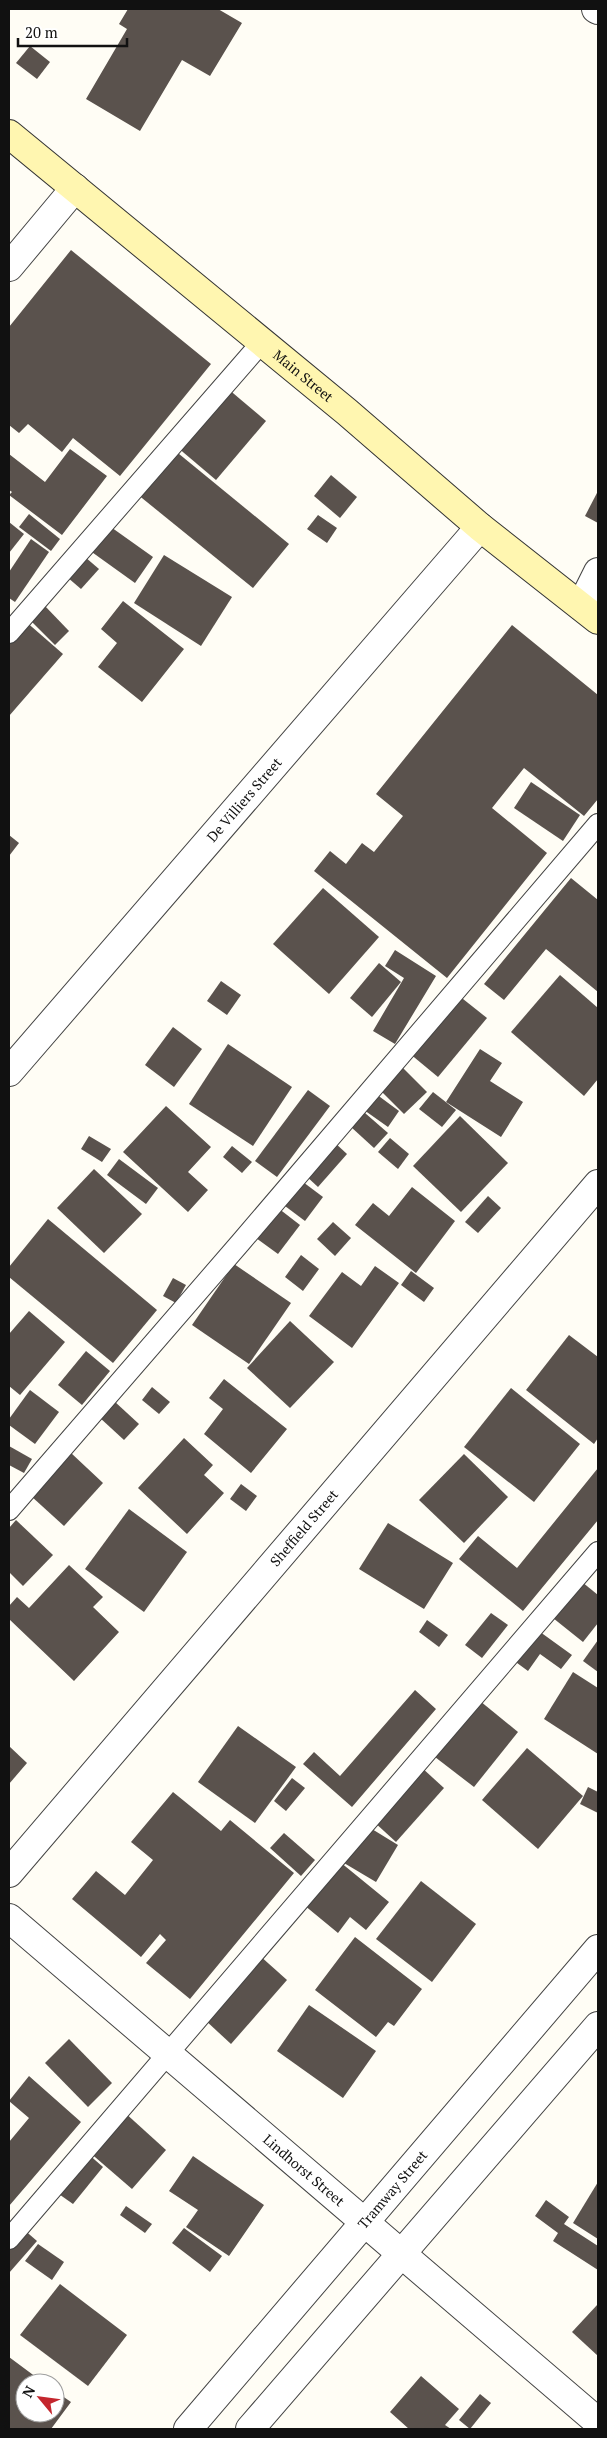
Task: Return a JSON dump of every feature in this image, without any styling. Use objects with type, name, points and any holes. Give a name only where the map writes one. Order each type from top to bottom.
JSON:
[{"type":"main road","name":"Main Street","points":[[9,134],[262,342],[480,526],[589,613]]},
{"type":"street","points":[[9,267],[75,188]]},
{"type":"street","name":"De Villiers Street","points":[[9,1072],[480,526]]},
{"type":"street","points":[[589,613],[598,572]]},
{"type":"street","name":"Sheffield Street","points":[[9,1873],[598,1184]]},
{"type":"street","name":"Lindhorst Street","points":[[9,1918],[598,2422]]},
{"type":"street","name":"Tramway Street","points":[[188,2429],[366,2224],[598,1949]]},
{"type":"street","points":[[250,2429],[598,2026]]},
{"type":"lane","points":[[9,633],[262,342]]},
{"type":"lane","points":[[9,1510],[598,824]]},
{"type":"lane","points":[[9,2239],[598,1552]]},
{"type":"building","points":[[128,9],[218,9],[242,23],[210,76],[182,60],[140,131],[86,99],[127,29],[119,24]]},
{"type":"building","points":[[30,46],[50,62],[37,79],[16,63]]},
{"type":"building","points":[[71,250],[211,364],[120,476],[73,438],[62,452],[28,424],[19,433],[9,425],[9,327]]},
{"type":"building","points":[[227,388],[266,421],[216,480],[177,447]]},
{"type":"building","points":[[70,449],[107,476],[62,535],[9,495],[12,492],[9,490],[9,454],[45,482]]},
{"type":"building","points":[[173,449],[289,544],[253,588],[137,494]]},
{"type":"building","points":[[331,475],[357,497],[340,518],[314,496]]},
{"type":"building","points":[[598,491],[598,523],[585,516]]},
{"type":"building","points":[[29,514],[60,539],[51,551],[19,527]]},
{"type":"building","points":[[318,515],[337,528],[327,543],[307,529]]},
{"type":"building","points":[[9,522],[24,534],[9,553]]},
{"type":"building","points":[[108,525],[153,557],[135,583],[89,550]]},
{"type":"building","points":[[31,539],[49,552],[15,602],[9,598],[9,572]]},
{"type":"building","points":[[164,555],[232,597],[201,646],[134,603]]},
{"type":"building","points":[[85,557],[99,569],[81,589],[67,577]]},
{"type":"building","points":[[123,601],[184,649],[142,702],[98,667],[117,643],[101,629]]},
{"type":"building","points":[[44,605],[69,631],[55,645],[29,619]]},
{"type":"building","points":[[24,620],[63,654],[9,716],[9,637]]},
{"type":"building","points":[[512,625],[598,695],[598,799],[584,816],[524,768],[492,808],[547,853],[447,978],[314,871],[330,851],[346,864],[362,843],[374,852],[403,816],[376,794]]},
{"type":"building","points":[[531,782],[580,815],[563,841],[514,808]]},
{"type":"building","points":[[9,835],[19,843],[9,856]]},
{"type":"building","points":[[571,878],[598,900],[598,992],[546,949],[504,1000],[484,984]]},
{"type":"building","points":[[323,888],[379,937],[329,994],[273,944]]},
{"type":"building","points":[[395,950],[436,976],[395,1044],[373,1031],[404,978],[385,966]]},
{"type":"building","points":[[379,963],[401,982],[372,1017],[350,998]]},
{"type":"building","points":[[560,975],[598,1008],[598,1079],[584,1096],[511,1032]]},
{"type":"building","points":[[221,981],[241,995],[227,1015],[207,1001]]},
{"type":"building","points":[[458,995],[487,1018],[438,1077],[409,1053]]},
{"type":"building","points":[[173,1027],[202,1049],[174,1087],[145,1065]]},
{"type":"building","points":[[228,1044],[292,1087],[253,1146],[189,1104]]},
{"type":"building","points":[[480,1049],[502,1063],[490,1081],[523,1102],[501,1137],[446,1102]]},
{"type":"building","points":[[401,1066],[427,1092],[404,1114],[378,1088]]},
{"type":"building","points":[[308,1090],[330,1106],[277,1177],[255,1161]]},
{"type":"building","points":[[433,1092],[456,1110],[442,1127],[419,1109]]},
{"type":"building","points":[[376,1094],[399,1111],[388,1127],[364,1110]]},
{"type":"building","points":[[166,1106],[211,1147],[188,1172],[208,1190],[188,1212],[123,1152]]},
{"type":"building","points":[[365,1113],[388,1133],[374,1148],[351,1127]]},
{"type":"building","points":[[460,1116],[508,1163],[461,1212],[413,1166]]},
{"type":"building","points":[[89,1136],[111,1149],[102,1162],[81,1149]]},
{"type":"building","points":[[390,1138],[409,1154],[398,1169],[378,1152]]},
{"type":"building","points":[[334,1142],[347,1154],[318,1187],[305,1175]]},
{"type":"building","points":[[232,1146],[252,1162],[242,1173],[223,1157]]},
{"type":"building","points":[[119,1159],[158,1188],[146,1204],[107,1175]]},
{"type":"building","points":[[94,1169],[142,1214],[104,1253],[57,1208]]},
{"type":"building","points":[[303,1182],[323,1197],[305,1221],[285,1206]]},
{"type":"building","points":[[412,1187],[455,1221],[416,1273],[355,1225],[373,1203],[389,1216]]},
{"type":"building","points":[[488,1196],[501,1208],[478,1233],[465,1222]]},
{"type":"building","points":[[278,1208],[300,1225],[278,1254],[256,1238]]},
{"type":"building","points":[[48,1219],[157,1310],[113,1363],[9,1277],[9,1267]]},
{"type":"building","points":[[333,1222],[351,1238],[335,1256],[317,1239]]},
{"type":"building","points":[[301,1255],[319,1269],[303,1291],[285,1277]]},
{"type":"building","points":[[234,1264],[291,1303],[249,1364],[192,1325]]},
{"type":"building","points":[[375,1266],[399,1283],[352,1348],[309,1316],[342,1272],[361,1286]]},
{"type":"building","points":[[411,1271],[434,1288],[424,1302],[401,1285]]},
{"type":"building","points":[[173,1278],[186,1285],[176,1303],[163,1296]]},
{"type":"building","points":[[29,1311],[65,1342],[20,1395],[9,1386],[9,1334]]},
{"type":"building","points":[[290,1321],[334,1362],[290,1408],[247,1368]]},
{"type":"building","points":[[569,1335],[598,1357],[598,1438],[594,1444],[526,1390]]},
{"type":"building","points":[[86,1351],[110,1371],[82,1405],[58,1385]]},
{"type":"building","points":[[224,1379],[287,1429],[251,1473],[204,1434],[223,1409],[209,1398]]},
{"type":"building","points":[[152,1387],[170,1402],[159,1414],[142,1400]]},
{"type":"building","points":[[511,1388],[580,1444],[534,1502],[464,1447]]},
{"type":"building","points":[[30,1390],[59,1412],[35,1444],[9,1425],[9,1419]]},
{"type":"building","points":[[114,1401],[139,1424],[124,1440],[99,1417]]},
{"type":"building","points":[[184,1438],[213,1465],[204,1475],[224,1493],[187,1534],[138,1488]]},
{"type":"building","points":[[9,1446],[32,1459],[24,1473],[9,1465]]},
{"type":"building","points":[[70,1452],[103,1483],[64,1526],[31,1496]]},
{"type":"building","points":[[464,1454],[508,1497],[464,1543],[419,1500]]},
{"type":"building","points":[[598,1468],[598,1520],[523,1611],[459,1559],[478,1536],[517,1568]]},
{"type":"building","points":[[241,1484],[257,1496],[246,1511],[230,1499]]},
{"type":"building","points":[[129,1509],[187,1552],[144,1612],[85,1569]]},
{"type":"building","points":[[16,1520],[53,1555],[23,1586],[9,1572],[9,1528]]},
{"type":"building","points":[[388,1523],[453,1563],[424,1609],[359,1569]]},
{"type":"building","points":[[69,1565],[103,1597],[93,1607],[119,1632],[74,1681],[9,1619],[9,1606],[17,1597],[29,1608]]},
{"type":"building","points":[[582,1582],[598,1595],[598,1623],[583,1642],[553,1618]]},
{"type":"building","points":[[491,1613],[508,1625],[482,1658],[465,1645]]},
{"type":"building","points":[[427,1620],[448,1635],[439,1647],[419,1632]]},
{"type":"building","points":[[536,1629],[572,1655],[561,1669],[540,1654],[528,1671],[513,1660]]},
{"type":"building","points":[[598,1640],[598,1672],[583,1661]]},
{"type":"building","points":[[573,1672],[598,1688],[598,1754],[544,1719]]},
{"type":"building","points":[[415,1690],[436,1709],[352,1807],[303,1764],[314,1752],[340,1776]]},
{"type":"building","points":[[480,1701],[518,1732],[474,1787],[435,1757]]},
{"type":"building","points":[[238,1726],[296,1767],[255,1823],[198,1782]]},
{"type":"building","points":[[9,1746],[27,1763],[9,1784]]},
{"type":"building","points":[[527,1748],[583,1796],[538,1849],[482,1800]]},
{"type":"building","points":[[421,1767],[444,1788],[396,1842],[373,1821]]},
{"type":"building","points":[[292,1778],[305,1788],[286,1811],[274,1801]]},
{"type":"building","points":[[588,1787],[598,1792],[598,1813],[580,1804]]},
{"type":"building","points":[[173,1792],[221,1831],[230,1820],[294,1873],[190,1999],[146,1963],[166,1940],[160,1934],[141,1957],[72,1899],[96,1871],[125,1895],[153,1860],[131,1842]]},
{"type":"building","points":[[367,1826],[398,1845],[376,1882],[344,1863]]},
{"type":"building","points":[[284,1833],[315,1860],[301,1876],[270,1848]]},
{"type":"building","points":[[340,1862],[389,1902],[366,1930],[350,1917],[338,1933],[304,1905]]},
{"type":"building","points":[[421,1881],[476,1924],[432,1982],[376,1939]]},
{"type":"building","points":[[355,1937],[422,1989],[394,2026],[388,2022],[376,2037],[315,1990]]},
{"type":"building","points":[[259,1955],[287,1980],[231,2044],[204,2019]]},
{"type":"building","points":[[309,2005],[376,2051],[343,2098],[277,2051]]},
{"type":"building","points":[[69,2039],[112,2083],[88,2107],[45,2063]]},
{"type":"building","points":[[29,2076],[81,2122],[9,2206],[9,2142],[29,2118],[9,2101]]},
{"type":"building","points":[[123,2111],[166,2150],[132,2189],[88,2151]]},
{"type":"building","points":[[87,2153],[103,2167],[73,2204],[56,2192]]},
{"type":"building","points":[[193,2156],[264,2205],[229,2256],[186,2227],[198,2210],[169,2191]]},
{"type":"building","points":[[598,2182],[598,2239],[573,2223]]},
{"type":"building","points":[[546,2200],[569,2217],[564,2224],[598,2246],[598,2270],[553,2241],[558,2233],[535,2216]]},
{"type":"building","points":[[126,2206],[152,2224],[145,2233],[120,2215]]},
{"type":"building","points":[[22,2228],[37,2241],[9,2273],[9,2243]]},
{"type":"building","points":[[184,2228],[222,2256],[210,2272],[172,2243]]},
{"type":"building","points":[[38,2244],[64,2262],[52,2280],[25,2261]]},
{"type":"building","points":[[60,2284],[127,2335],[88,2386],[20,2335]]},
{"type":"building","points":[[598,2304],[598,2356],[572,2332]]},
{"type":"building","points":[[9,2357],[31,2373],[15,2373],[15,2423],[55,2423],[51,2429],[9,2429]]},
{"type":"building","points":[[421,2376],[459,2409],[445,2425],[451,2429],[409,2429],[390,2412]]},
{"type":"building","points":[[480,2394],[491,2403],[470,2429],[459,2420]]},
{"type":"building","points":[[65,2398],[71,2402],[65,2410]]}]
